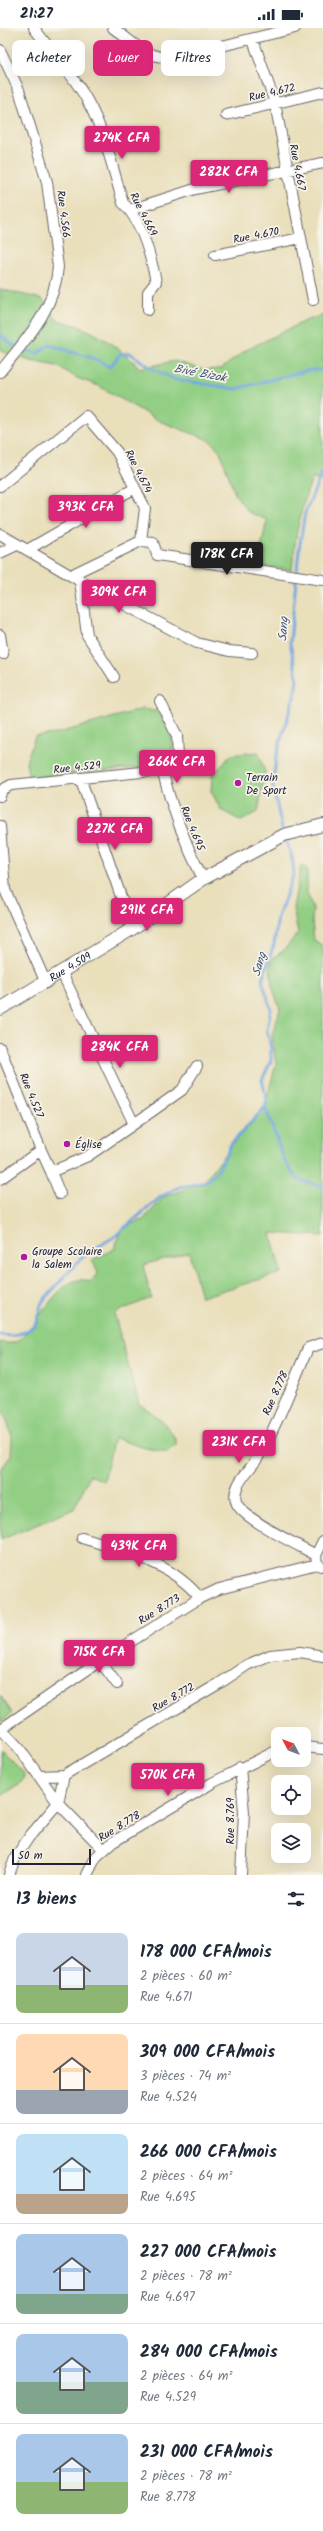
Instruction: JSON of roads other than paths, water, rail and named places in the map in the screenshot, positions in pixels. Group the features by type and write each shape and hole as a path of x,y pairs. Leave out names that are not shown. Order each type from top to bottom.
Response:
{"street":[{"name":"Rue 4.669","path":"34,28 59,58 88,100 104,138 123,203 130,210 147,244 156,282 148,292 148,310"},
{"path":"113,28 150,55 160,59 177,57 253,40 294,28"},
{"name":"Rue 4.667","path":"253,40 275,103 286,172 313,300"},
{"name":"Rue 4.566","path":"0,50 19,90 47,182 58,267 57,278 50,305 0,372"},
{"name":"Rue 4.672","path":"226,115 323,92"},
{"path":"130,210 196,189 286,172 323,163"},
{"name":"Rue 4.670","path":"215,255 301,238"},
{"name":"Rue 4.674","path":"0,486 86,416 117,452 144,508 141,541"},
{"path":"26,550 135,488"},
{"path":"0,534 80,581 197,643 229,651 252,653"},
{"path":"114,677 87,635 80,581 75,573 141,541 152,542 157,555 323,580"},
{"path":"0,553 17,545"},
{"path":"0,635 3,654"},
{"path":"160,701 177,736 178,758 171,766 162,770"},
{"name":"Rue 4.529","path":"0,796 2,790 11,785 81,780 162,770"},
{"name":"Rue 4.695","path":"162,770 170,804 188,850 203,879"},
{"path":"81,780 132,929"},
{"name":"Rue 4.509","path":"0,1010 132,929 203,879 284,835 323,825"},
{"path":"0,826 3,891 46,983"},
{"path":"62,973 134,1124"},
{"name":"Rue 4.527","path":"0,1048 51,1172"},
{"path":"60,1194 51,1172 88,1156 182,1090 197,1066"},
{"path":"0,1178 42,1150"},
{"name":"Rue 8.778","path":"319,1562 248,1516 236,1503 235,1495 238,1485 257,1459 308,1348 323,1343"},
{"path":"82,1538 138,1556 162,1568 185,1582 200,1598"},
{"path":"319,1562 323,1541"},
{"name":"Rue 8.773","path":"103,1849 58,1803 19,1748 1,1730 100,1660 200,1598 219,1588 319,1562"},
{"name":"Rue 8.772","path":"39,1776 64,1775 220,1683 247,1665 270,1655 300,1652 323,1656"},
{"path":"100,1660 117,1684"},
{"path":"311,1748 323,1749"},
{"name":"Rue 8.778","path":"87,1875 103,1849 240,1767 271,1753"},
{"name":"Rue 8.769","path":"240,1767 244,1812 241,1875"},
{"path":"9,1875 15,1858 29,1837 58,1803 64,1775"}],"waterway":[{"name":"Bivé Bizok","path":"0,335 20,350 38,353 49,345 95,359 110,367 120,354 130,353 153,369 174,379 235,389 309,370 323,370"},
{"name":"Sang","path":"283,833 273,787 276,757 296,690 297,676 290,643 299,549 305,513 323,470"},
{"name":"Sang","path":"0,1335 12,1336 27,1331 36,1323 42,1302 72,1268 86,1254 114,1237 162,1196 179,1187 207,1182 218,1170 231,1144 265,1107 267,1100 262,1080 271,1061 271,1048 267,1030 271,1009 262,980 274,944 278,917 294,873 292,857 285,838"},
{"path":"265,1107 285,1162 297,1179 323,1187"}],"place":[{"name":"Terrain De Sport","path":"238,783"},
{"name":"Église","path":"67,1144"},
{"name":"Groupe Scolaire la Salem","path":"24,1257"}]}
